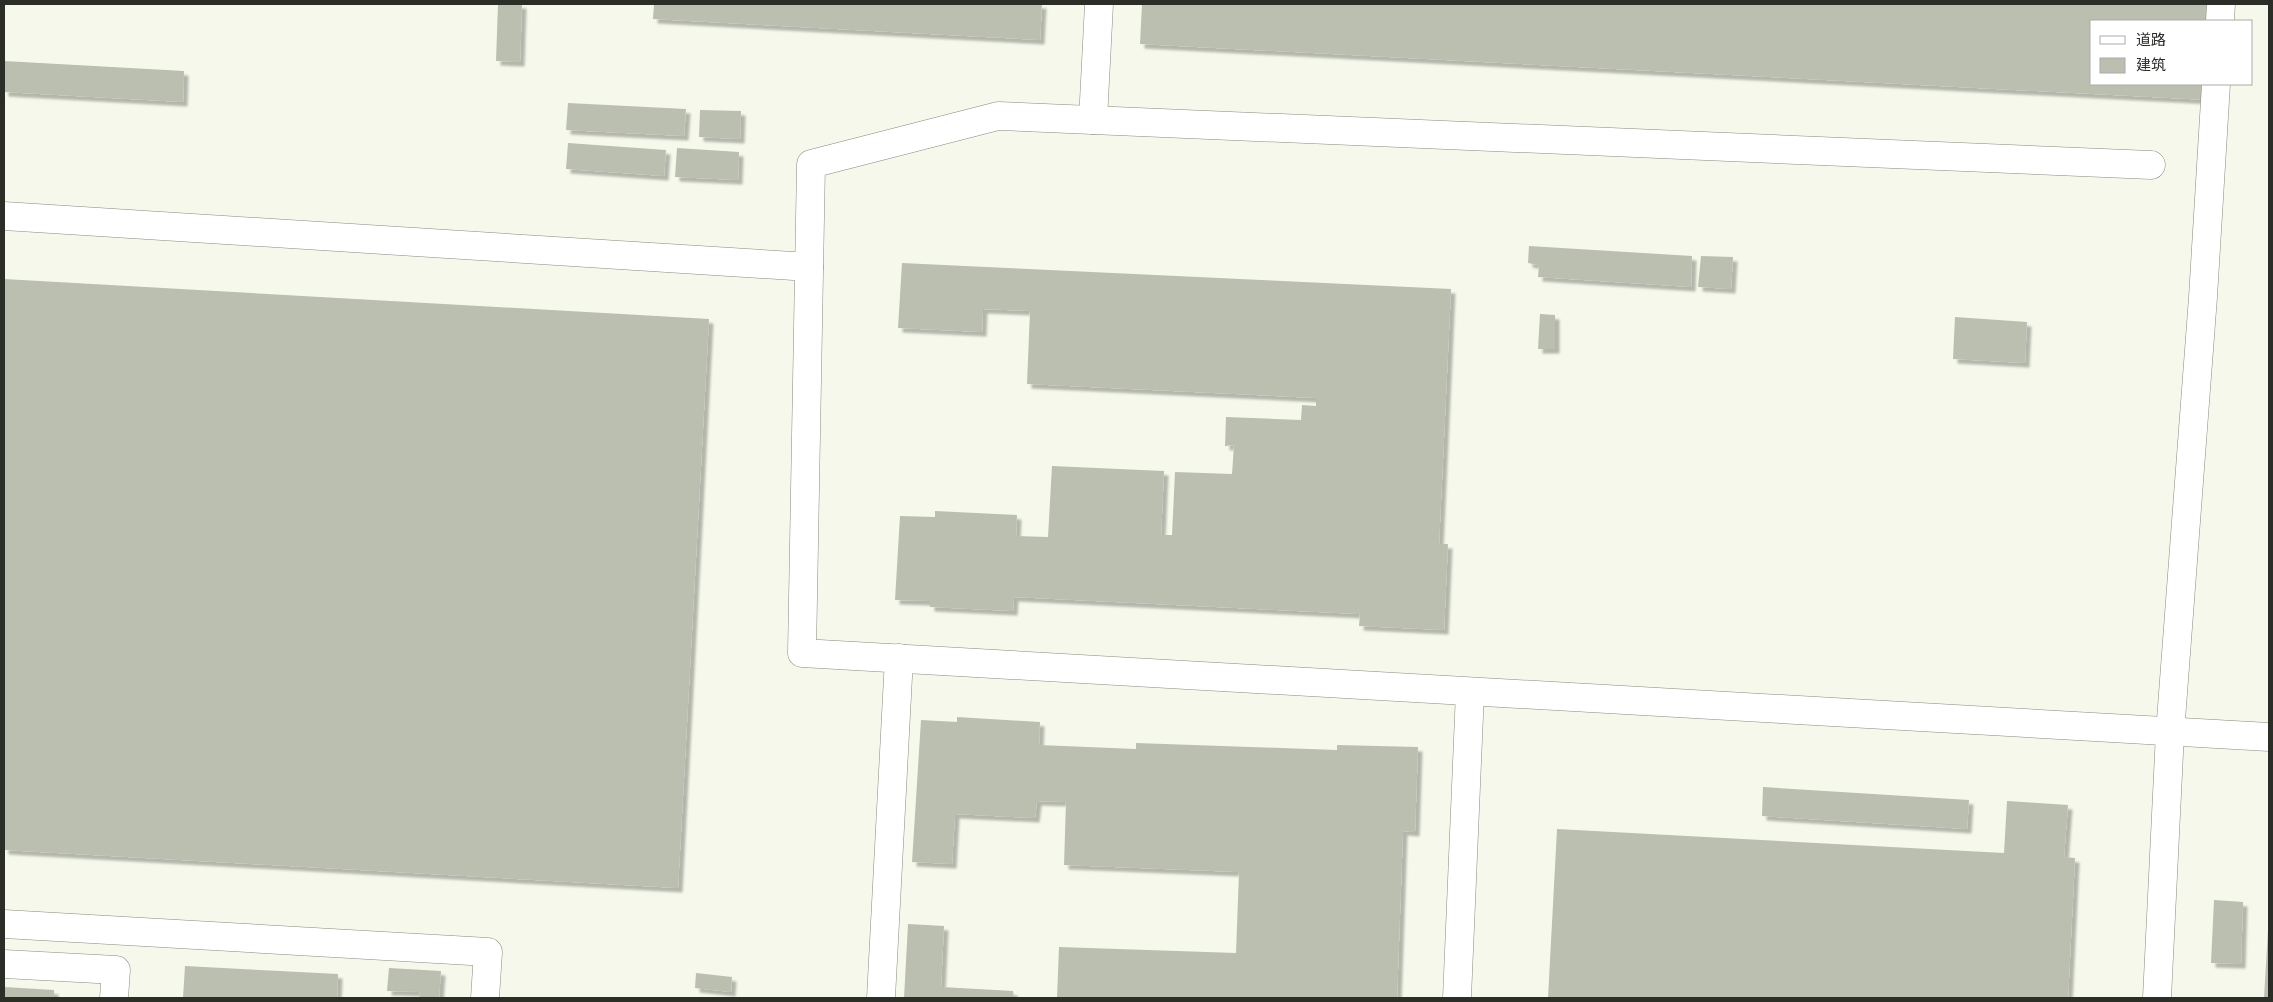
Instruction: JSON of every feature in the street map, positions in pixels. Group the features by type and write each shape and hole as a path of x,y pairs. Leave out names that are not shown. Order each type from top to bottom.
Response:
{"street":[{"path":"1092,120 1099,4"},
{"path":"2220,20 2221,4"},
{"path":"2157,998 2170,733 2203,297 2216,85"},
{"path":"2151,165 998,116 811,164 802,653 2170,733 2269,737"},
{"path":"4,216 809,267"},
{"path":"881,998 898,658"},
{"path":"1457,998 1470,692"},
{"path":"4,924 488,952 485,998"},
{"path":"4,964 116,970 114,998"}],"building":[{"path":"498,4 522,4 520,62 496,61"},
{"path":"654,4 1042,4 1040,40 653,19"},
{"path":"1142,4 2213,4 2212,20 2090,20 2090,85 2208,85 2208,100 1140,44"},
{"path":"4,61 184,71 183,102 4,92"},
{"path":"568,103 686,109 684,136 566,130"},
{"path":"700,110 741,111 740,139 699,137"},
{"path":"568,143 666,150 664,176 566,169"},
{"path":"677,148 739,152 738,180 675,177"},
{"path":"1529,246 1692,256 1691,287 1538,277 1539,265 1528,263"},
{"path":"1701,256 1733,257 1731,289 1698,287"},
{"path":"902,263 1451,289 1439,544 1448,544 1444,630 1359,626 1360,614 1014,597 1013,611 930,607 930,601 895,600 900,516 935,517 935,511 1017,515 1016,536 1048,537 1052,466 1164,471 1161,535 1172,535 1175,472 1232,474 1234,445 1225,446 1226,417 1301,420 1302,405 1316,406 1316,398 1027,384 1030,311 983,309 982,332 898,328"},
{"path":"4,279 709,319 678,888 4,850"},
{"path":"1540,314 1555,315 1555,349 1538,349"},
{"path":"1955,317 2027,322 2025,363 1953,359"},
{"path":"957,717 1040,722 1039,745 1136,749 1136,743 1337,750 1337,745 1418,747 1415,832 1403,831 1397,998 1057,998 1059,947 1236,953 1239,872 1064,865 1066,802 1037,801 1035,818 955,814 952,864 912,862 921,720 957,722"},
{"path":"1763,787 1969,800 1967,829 1762,816"},
{"path":"2007,801 2068,805 2064,857 2075,858 2068,998 1548,998 1557,829 2004,853"},
{"path":"2214,900 2243,902 2241,964 2211,963"},
{"path":"908,924 944,926 941,987 1013,991 1014,998 904,998"},
{"path":"2268,930 2269,998 2264,998"},
{"path":"185,966 338,974 337,998 183,998"},
{"path":"389,968 441,971 439,998 419,998 420,992 387,991"},
{"path":"696,973 732,977 731,992 695,988"},
{"path":"4,987 54,990 54,998 4,998"}]}
